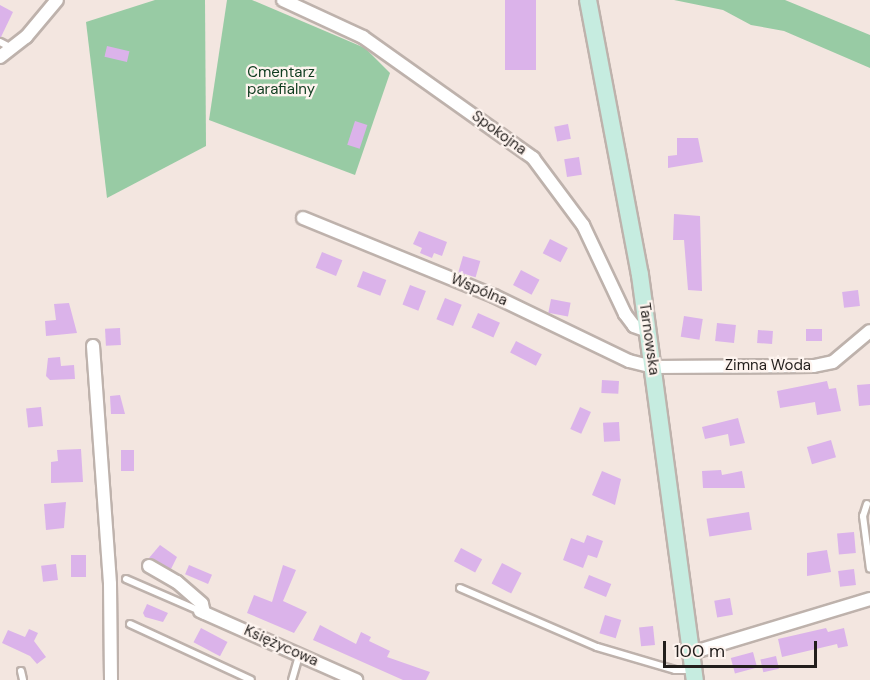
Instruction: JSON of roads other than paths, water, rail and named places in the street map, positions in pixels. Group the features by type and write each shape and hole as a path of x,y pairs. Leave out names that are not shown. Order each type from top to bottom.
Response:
{"main road":[{"name":"Tarnowska","path":"588,0 648,331 694,675"}],"street":[{"path":"0,57 12,49 57,0"},
{"name":"Spokojna","path":"282,0 363,37 533,158 583,225 625,314 634,326 648,331"},
{"name":"Wspólna","path":"303,219 494,296 629,361 653,367"},
{"name":"Zimna Woda","path":"653,367 814,366 833,363 870,332"},
{"path":"93,346 110,594 111,680"},
{"name":"Księżycowa","path":"149,566 177,582 202,604 202,612 356,680"},
{"path":"691,653 870,599"}],"lane":[{"path":"0,42 12,49"},
{"path":"867,504 863,516 870,569"},
{"path":"126,579 202,612"},
{"path":"460,588 597,647 694,675"},
{"path":"130,624 251,680"},
{"path":"292,680 299,653"},
{"path":"21,671 23,680"}],"park label":[{"name":"Cmentarz parafialny","path":"281,80"}]}
